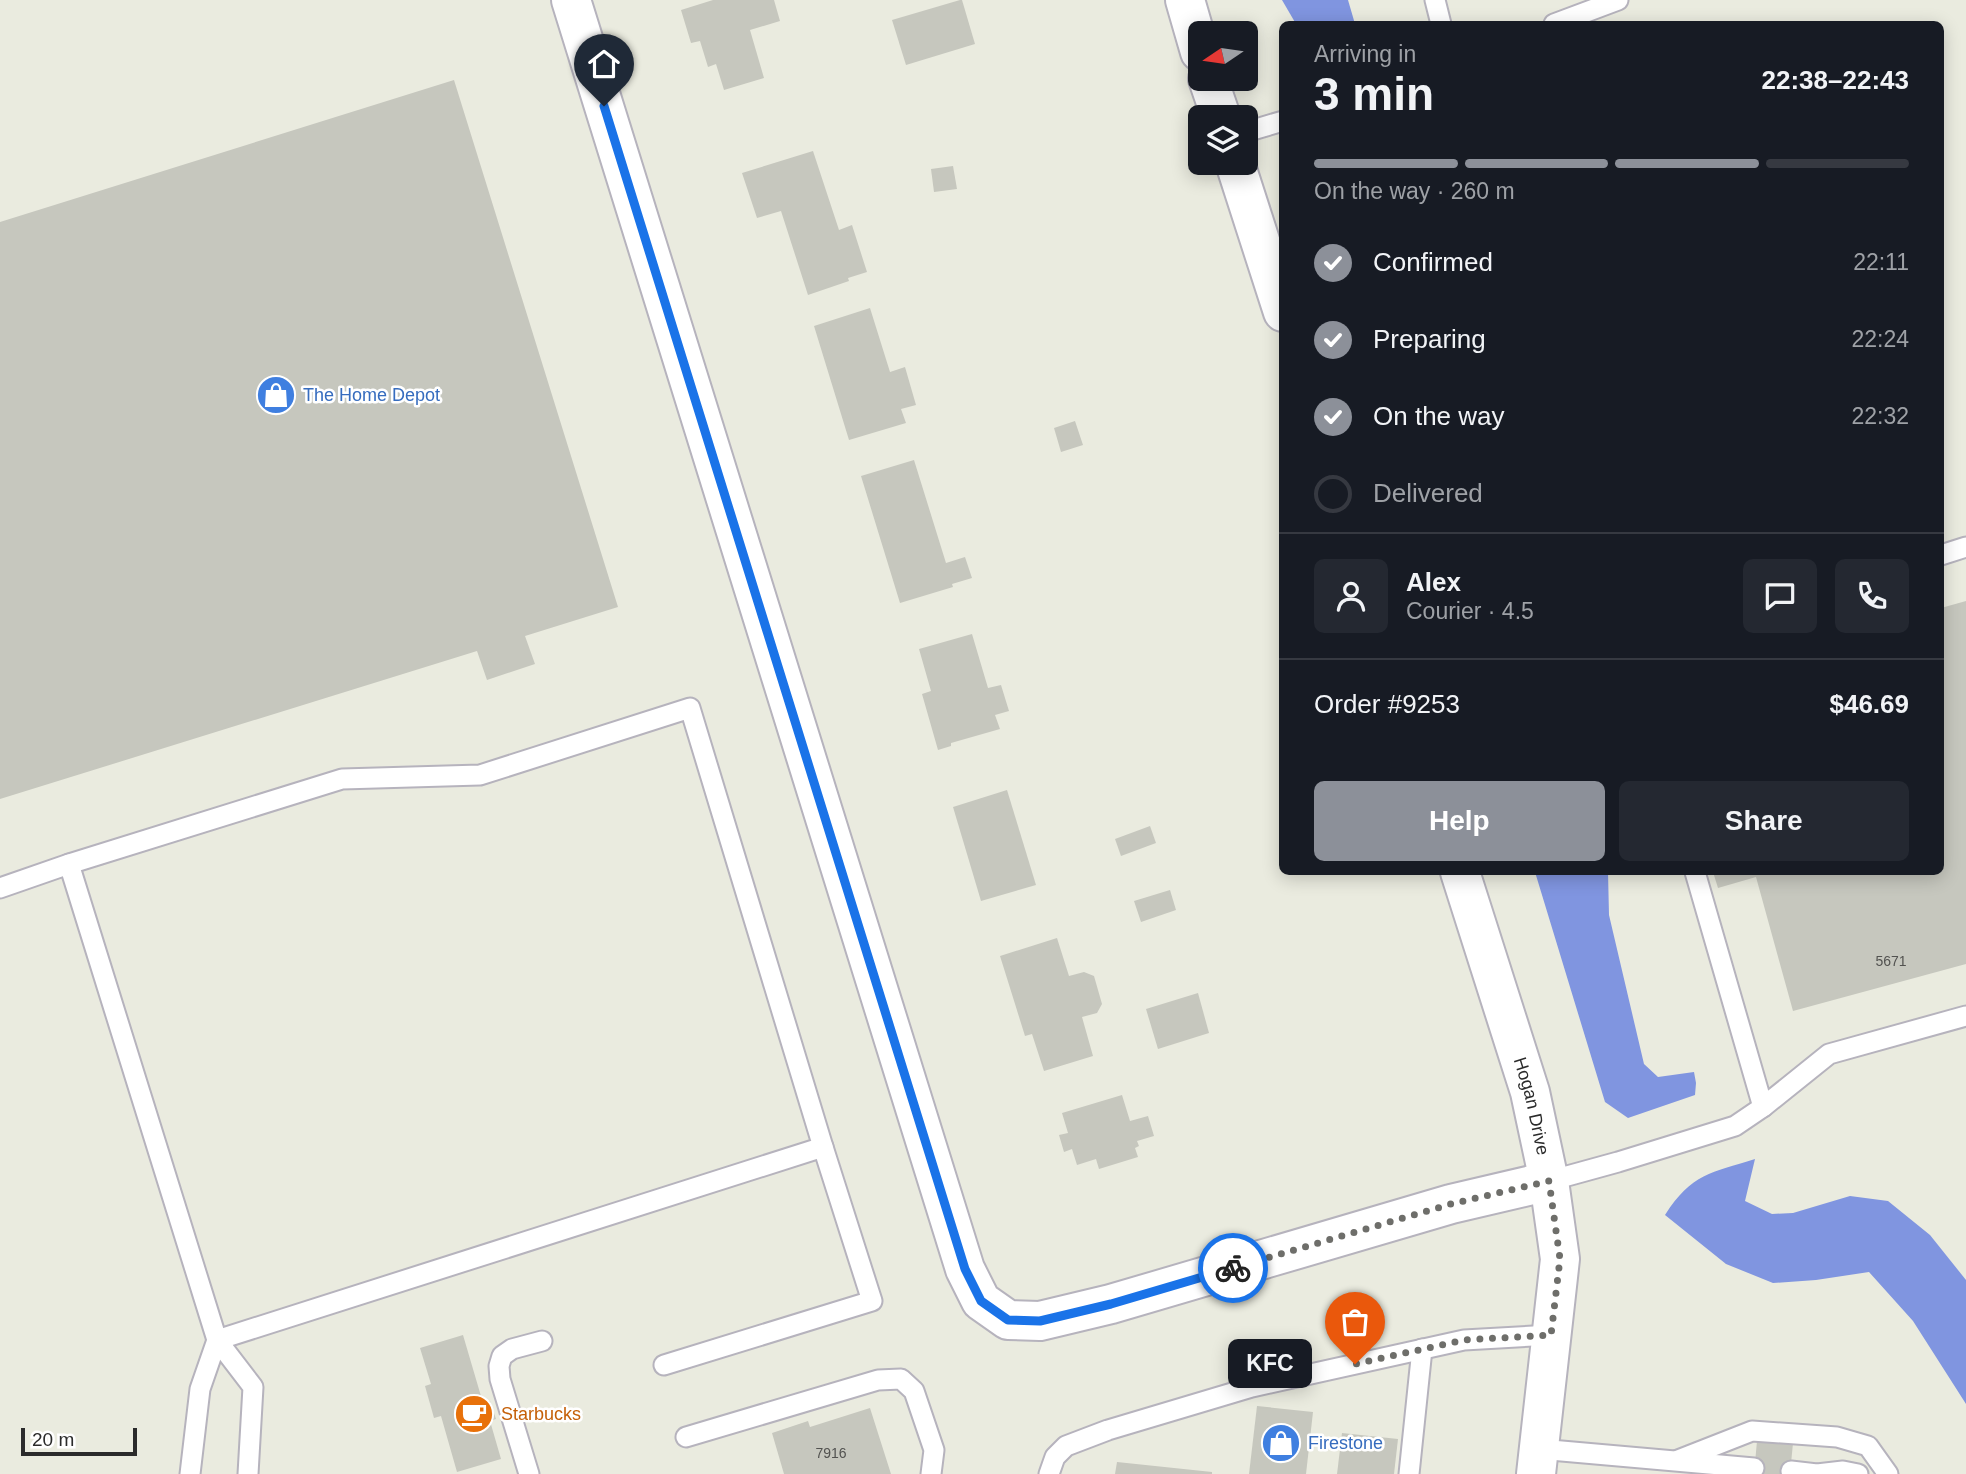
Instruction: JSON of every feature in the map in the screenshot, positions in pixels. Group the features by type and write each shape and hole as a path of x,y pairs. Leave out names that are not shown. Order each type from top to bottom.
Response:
{"street":[{"path":"571,0 961,1256 981,1301 1008,1320 1040,1321 1111,1304 1451,1204 1549,1181"},
{"path":"1185,0 1191,21"},
{"path":"1239,175 1279,300"},
{"name":"Hogan Drive","path":"1462,875 1531,1092 1549,1181 1560,1259 1537,1462"}],"lane":[{"path":"1434,0 1440,21"},
{"path":"1562,21 1618,0"},
{"path":"1258,128 1279,122"},
{"path":"1944,554 1966,547"},
{"path":"0,888 342,779 480,775 690,708 872,1301 664,1364"},
{"path":"69,864 217,1340 253,1387 248,1474"},
{"path":"1696,875 1763,1107"},
{"path":"1549,1181 1735,1126 1829,1054 1966,1016"},
{"path":"217,1340 823,1146"},
{"path":"1049,1474 1055,1457 1066,1446 1108,1430 1252,1387 1464,1340 1551,1335"},
{"path":"190,1474 200,1389 217,1340"},
{"path":"529,1474 500,1379 499,1366 502,1356 512,1349 542,1341"},
{"path":"1409,1474 1422,1349"},
{"path":"686,1437 878,1380 901,1379 914,1391 945,1474"},
{"path":"1677,1467 1752,1431 1837,1437 1868,1446 1888,1474"},
{"path":"931,1474 934,1450"},
{"path":"1537,1462 1754,1468"},
{"path":"1791,1471 1817,1474 1843,1471 1858,1474"}],"water":[{"path":"1282,0 1348,0 1354,21 1294,21"},
{"path":"1536,875 1608,875 1609,915 1644,1064 1658,1077 1694,1072 1695,1095 1628,1118 1605,1102"},
{"path":"1755,1159 1745,1201 1772,1214 1793,1213 1850,1196 1888,1201 1930,1235 1966,1280 1966,1404 1913,1321 1869,1272 1773,1283 1726,1264 1665,1215 1684,1190 1704,1176"}],"building":[{"path":"713,0 774,0 780,21 750,30 764,78 724,90 716,64 708,67 700,41 691,43 681,10"},
{"path":"960,0 975,44 906,65 892,20"},
{"name":"The Home Depot","path":"454,80 618,607 525,636 535,664 487,680 477,651 0,799 0,222"},
{"path":"813,151 839,230 852,225 867,272 808,295 781,211 757,218 742,173"},
{"path":"953,166 957,189 934,192 931,169"},
{"path":"870,308 890,372 905,367 916,405 901,409 906,423 849,440 814,326"},
{"path":"1075,421 1083,445 1061,452 1054,428"},
{"path":"914,460 946,563 965,557 972,578 952,584 953,587 900,603 861,476"},
{"path":"1966,601 1966,964 1793,1011 1756,877 1718,888 1714,875 1944,875 1944,607"},
{"path":"972,634 988,688 1001,685 1009,711 995,715 1000,729 951,743 951,746 938,750 922,694 931,691 919,649"},
{"path":"1007,790 1036,885 981,901 953,807"},
{"path":"1150,826 1156,843 1121,856 1115,839"},
{"path":"1170,890 1176,910 1141,922 1134,901"},
{"path":"1057,938 1069,976 1084,972 1094,976 1102,1004 1097,1013 1082,1017 1093,1056 1044,1071 1032,1034 1025,1036 1000,956"},
{"path":"1198,993 1209,1033 1158,1049 1146,1009"},
{"path":"1122,1095 1130,1121 1148,1116 1154,1136 1137,1141 1139,1146 1135,1148 1138,1157 1099,1169 1096,1159 1077,1165 1072,1149 1064,1152 1059,1135 1068,1133 1062,1113"},
{"path":"463,1335 483,1403 490,1401 496,1419 490,1421 501,1459 457,1472 441,1416 434,1418 425,1386 431,1384 420,1348"},
{"name":"Firestone","path":"1257,1406 1313,1412 1306,1474 1249,1474"},
{"path":"870,1408 891,1474 784,1474 772,1433 808,1421 810,1427"},
{"path":"1342,1433 1398,1439 1394,1474 1337,1474"},
{"path":"1757,1441 1793,1443 1790,1474 1754,1474"},
{"path":"1117,1462 1212,1472 1212,1474 1115,1474"}],"way so far":[{"path":"1233,1268 1451,1204 1549,1181 1560,1259 1551,1335 1464,1340 1355,1364"}],"place":[{"name":"The Home Depot","path":"276,395"},
{"name":"KFC","path":"1355,1364"},
{"name":"Starbucks","path":"474,1414"},
{"name":"Firestone","path":"1281,1443"}],"route":[{"path":"604,106 965,1269 981,1301 1008,1320 1040,1321 1111,1304 1233,1268"}]}
